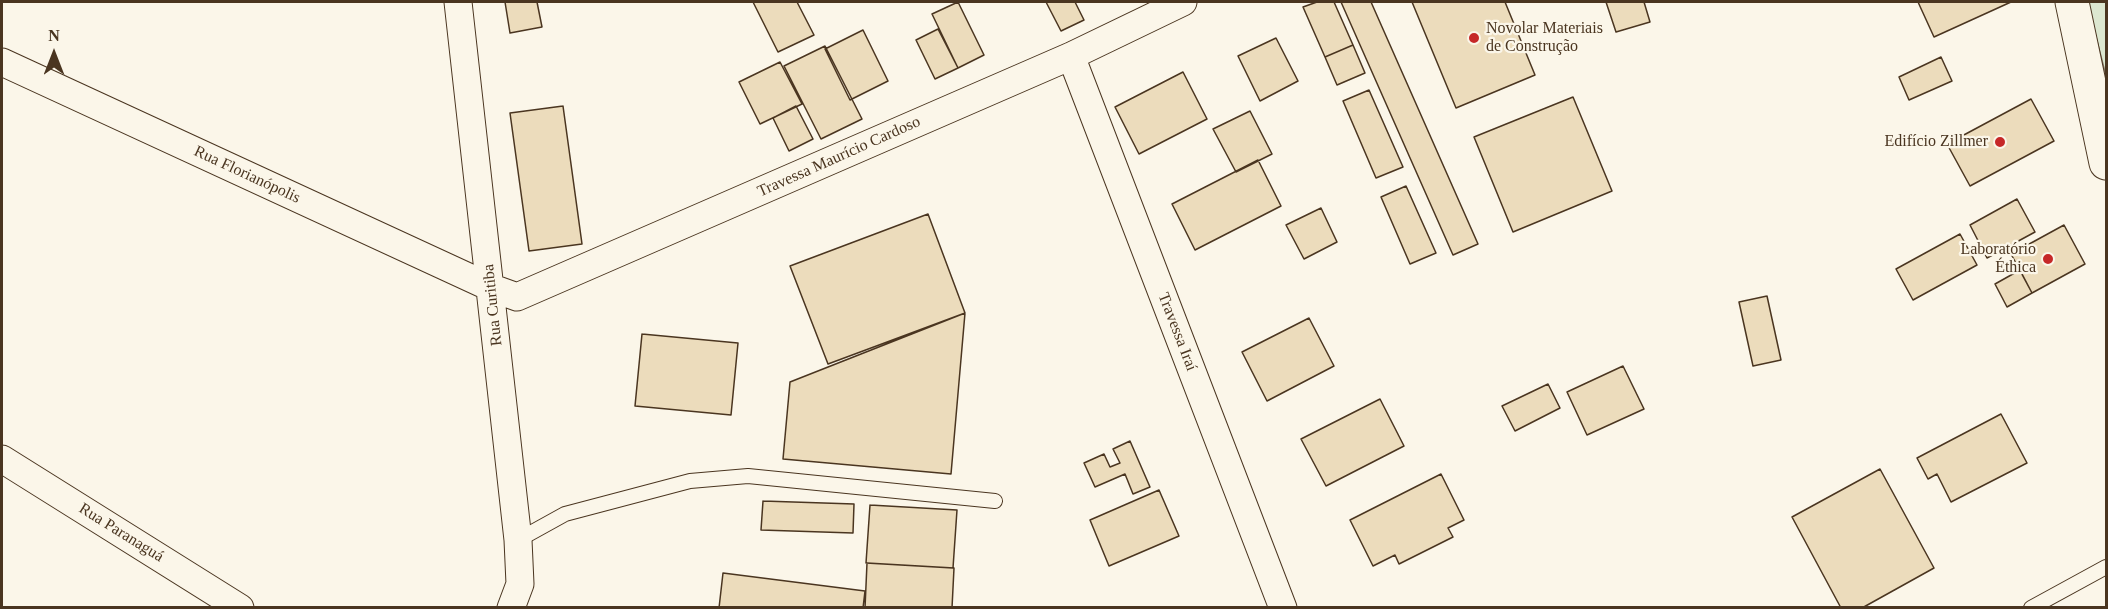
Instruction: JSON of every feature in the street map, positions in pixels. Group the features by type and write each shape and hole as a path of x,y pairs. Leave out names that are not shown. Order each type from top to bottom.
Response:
{"street":[{"name":"Rua Curitiba","path":"458,2 492,288 518,540 520,584 511,608"},
{"name":"Travessa Maurício Cardoso","path":"492,288 517,297 534,290 1071,57 1183,2"},
{"path":"2072,2 2106,163"},
{"name":"Travessa Iraí","path":"1071,57 1283,608"},
{"name":"Rua Florianópolis","path":"2,62 492,288"},
{"name":"Rua Paranaguá","path":"2,459 240,608"}],"lane":[{"path":"518,540 565,514 690,481 748,476 995,501"},
{"path":"2031,608 2106,567"}],"green space":[{"path":"2087,2 2106,2 2106,76"}],"building":[{"path":"505,2 537,2 542,27 510,33"},
{"path":"753,2 797,2 814,35 778,52"},
{"path":"958,2 984,55 958,68 932,14"},
{"path":"1046,2 1075,2 1084,20 1061,31"},
{"path":"1317,2 1334,2 1353,45 1325,57 1303,7"},
{"path":"1341,2 1371,2 1478,244 1453,255"},
{"name":"Novolar Materiais de Construção","path":"1412,2 1505,2 1535,75 1456,108"},
{"path":"1606,2 1644,2 1650,22 1616,32"},
{"path":"1918,2 2011,2 1934,37"},
{"path":"938,29 958,68 935,79 916,40"},
{"path":"863,30 888,81 850,100 825,49"},
{"path":"1276,38 1298,81 1260,101 1238,56"},
{"path":"1353,45 1365,73 1337,85 1325,57"},
{"path":"825,46 862,119 821,139 784,66"},
{"path":"1941,57 1952,81 1909,100 1899,77"},
{"path":"780,62 802,104 760,124 739,82"},
{"path":"1183,72 1207,119 1139,154 1115,107"},
{"path":"1369,90 1403,167 1376,178 1343,101"},
{"path":"1573,97 1612,191 1513,232 1474,137"},
{"name":"Edifício Zillmer","path":"2031,99 2054,141 1970,186 1947,144"},
{"path":"563,106 582,244 529,251 510,113"},
{"path":"796,106 813,139 789,151 773,118"},
{"path":"1250,111 1272,154 1236,172 1213,129"},
{"path":"1258,160 1281,206 1195,250 1172,204"},
{"path":"1406,186 1436,253 1410,264 1381,197"},
{"path":"2017,199 2035,232 1987,258 1970,225"},
{"path":"1321,208 1337,242 1304,259 1286,225"},
{"path":"928,214 965,313 828,364 790,266"},
{"name":"Laboratório Éthica","path":"2064,225 2085,264 2032,293 2011,254"},
{"path":"1960,234 1977,265 1913,300 1896,269"},
{"path":"2020,270 2032,293 2007,307 1995,284"},
{"path":"1767,296 1781,360 1753,366 1739,302"},
{"path":"965,313 951,474 783,459 790,382"},
{"path":"1309,318 1334,366 1267,401 1242,352"},
{"path":"642,334 738,343 731,415 635,406"},
{"path":"1623,366 1644,409 1587,435 1567,392"},
{"path":"1548,384 1560,408 1515,431 1502,406"},
{"path":"1380,399 1404,446 1326,486 1301,439"},
{"path":"2001,414 2027,463 1951,502 1937,474 1928,479 1917,458"},
{"path":"1130,441 1150,487 1133,494 1125,474 1095,487 1084,463 1104,454 1110,467 1120,463 1113,449"},
{"path":"1880,469 1934,568 1862,608 1841,608 1792,517"},
{"path":"1441,474 1464,520 1448,528 1453,537 1399,564 1395,555 1373,566 1350,520"},
{"path":"1159,490 1179,536 1109,566 1090,520"},
{"path":"763,501 854,504 853,533 761,530"},
{"path":"870,505 957,510 953,568 866,563"},
{"path":"867,563 954,568 952,608 865,608"},
{"path":"723,573 865,591 863,608 719,608"}],"place":[{"name":"Novolar Materiais de Construção","path":"1474,38"},
{"name":"Edifício Zillmer","path":"2000,142"},
{"name":"Laboratório Éthica","path":"2048,259"}]}
